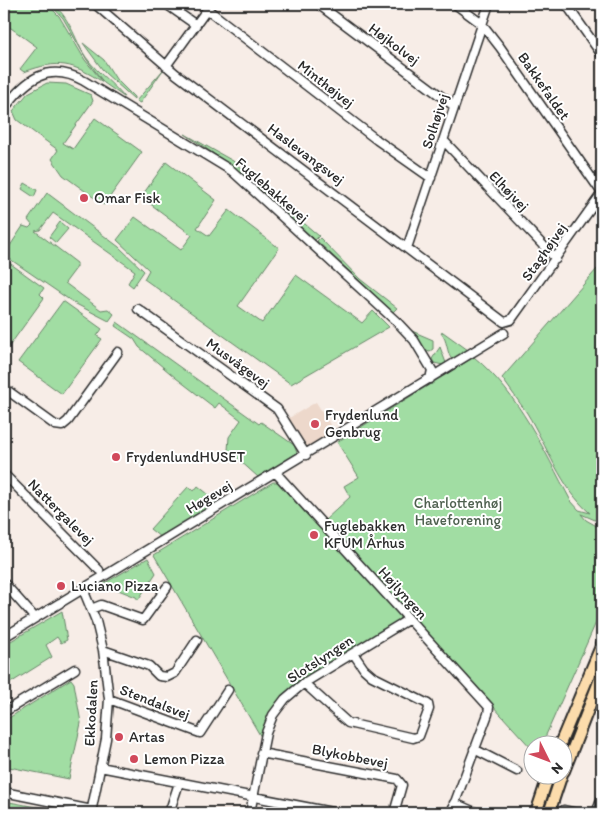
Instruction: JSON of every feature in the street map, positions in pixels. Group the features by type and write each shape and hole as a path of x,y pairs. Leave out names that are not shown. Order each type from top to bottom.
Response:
{"main road":[{"path":"564,734 602,644"},
{"path":"574,745 602,674"},
{"path":"536,813 546,784"},
{"path":"549,813 559,784"}],"street":[{"name":"Haslevangsvej","path":"95,4 166,66 504,322"},
{"path":"166,4 196,25"},
{"name":"Højkolvej","path":"318,4 454,106"},
{"name":"Bakkefaldet","path":"455,4 482,24 602,193"},
{"name":"Solhøjvej","path":"407,248 489,4"},
{"path":"566,4 602,55"},
{"path":"166,66 209,6"},
{"name":"Minthøjvej","path":"209,6 377,140 430,178"},
{"name":"Fuglebakkevej","path":"4,108 28,81 46,74 68,74 84,81 232,172 398,322 414,340 432,370 430,379"},
{"name":"Elhøjvej","path":"444,141 556,259"},
{"name":"Staghøjvej","path":"504,322 511,320 602,193"},
{"name":"Musvågevej","path":"138,309 277,409 306,455"},
{"name":"Høgevej","path":"4,637 504,333"},
{"path":"4,388 55,425 62,426 68,421 118,352"},
{"name":"Højlyngen","path":"276,473 489,709 474,749"},
{"name":"Nattergalevej","path":"4,474 100,570"},
{"path":"4,583 35,618"},
{"path":"91,609 101,605 143,620 167,587"},
{"name":"Ekkodalen","path":"87,588 85,594 103,650 109,699 106,739 92,811"},
{"name":"Slotslyngen","path":"250,813 266,733 274,715 285,699 304,683 409,619"},
{"path":"103,650 149,666 159,676 167,678 175,673 197,640"},
{"path":"304,683 348,723 403,736 419,736 429,709 428,704 372,676 364,669 353,653"},
{"path":"4,712 75,669"},
{"name":"Stendalsvej","path":"109,699 200,733 228,690"},
{"path":"451,813 474,749 517,771"},
{"name":"Blykobbevej","path":"261,753 397,779 402,785 394,813"},
{"path":"100,767 337,813"},
{"path":"169,813 179,782"},
{"path":"4,792 92,811"},
{"path":"596,813 602,798"},
{"path":"454,803 478,813"},
{"path":"564,810 577,813"}],"shaded area":[{"path":"316,402 334,431 307,447 289,418"}],"green space":[{"path":"4,4 47,4 59,16 85,60 103,82 74,67 65,65 47,65 24,72 20,69 37,47 4,23"},
{"path":"50,4 65,17 86,58 124,97 104,83 87,60 63,18"},
{"path":"83,43 104,60 116,79 134,99 105,73"},
{"path":"163,70 140,103 136,101"},
{"path":"47,83 66,84 91,95 93,101 63,143 73,149 95,118 142,152 104,205 63,175 52,159 58,150 17,120 13,111 28,93"},
{"path":"185,134 233,161 257,182 255,184"},
{"path":"166,162 216,200 197,228 209,236 229,210 279,248 238,306 262,323 296,275 362,323 373,311 389,327 291,384 144,279 149,270 117,240 135,217 181,250 192,235 141,197"},
{"path":"25,183 37,190 34,197 22,189"},
{"path":"258,184 319,236 315,240 256,186"},
{"path":"47,193 119,247 144,271 133,287 128,283 135,271 53,213 40,230 35,231 77,263 77,267 65,283 101,310 108,309 114,314 109,321 74,303 4,255 23,226 29,228 32,225 28,220"},
{"path":"60,222 68,229 56,243 49,237"},
{"path":"320,238 360,279 397,308 393,312 317,241"},
{"path":"4,259 44,288 40,294 44,298 5,352"},
{"name":"Charlottenhøj Haveforening","path":"597,269 602,274 602,523 581,514 586,520 602,529 602,609 546,734 524,734 524,740 324,521 350,497 344,486 359,477 337,442 474,357 505,388 518,406 571,501 579,510 590,513 580,503 563,479 527,413 502,378"},
{"path":"63,301 102,329 97,336 102,339 62,394 18,362"},
{"path":"117,322 259,424 261,422 294,445 297,453 258,477 228,450 229,437 241,420 219,403 215,408 176,378 139,347 134,339 115,326"},
{"path":"412,331 433,340 433,349 430,351 426,350"},
{"path":"443,332 468,350 452,360 441,333"},
{"path":"440,347 446,363 443,365 434,363 432,359"},
{"path":"273,482 277,482 400,616 399,621 291,688 270,713 261,737 154,555"},
{"path":"198,486 218,502 160,537 150,529 188,487 194,491"},
{"path":"148,558 156,573 138,600 136,597 103,584"},
{"path":"62,611 67,640 61,643 57,637 46,645 52,657 4,687 4,645"},
{"path":"602,652 602,665 574,736 574,734 569,734"},
{"path":"71,679 74,683 81,723 69,779 4,766 4,721"},
{"path":"550,784 556,784 545,813 539,813"},
{"path":"4,801 68,813 4,813"}],"place":[{"name":"Omar Fisk","path":"84,198"},
{"name":"Frydenlund Genbrug","path":"315,424"},
{"name":"FrydenlundHUSET","path":"116,457"},
{"name":"Fuglebakken KFUM Århus","path":"314,535"},
{"name":"Luciano Pizza","path":"61,586"},
{"name":"Artas","path":"119,737"},
{"name":"Lemon Pizza","path":"134,759"}]}
